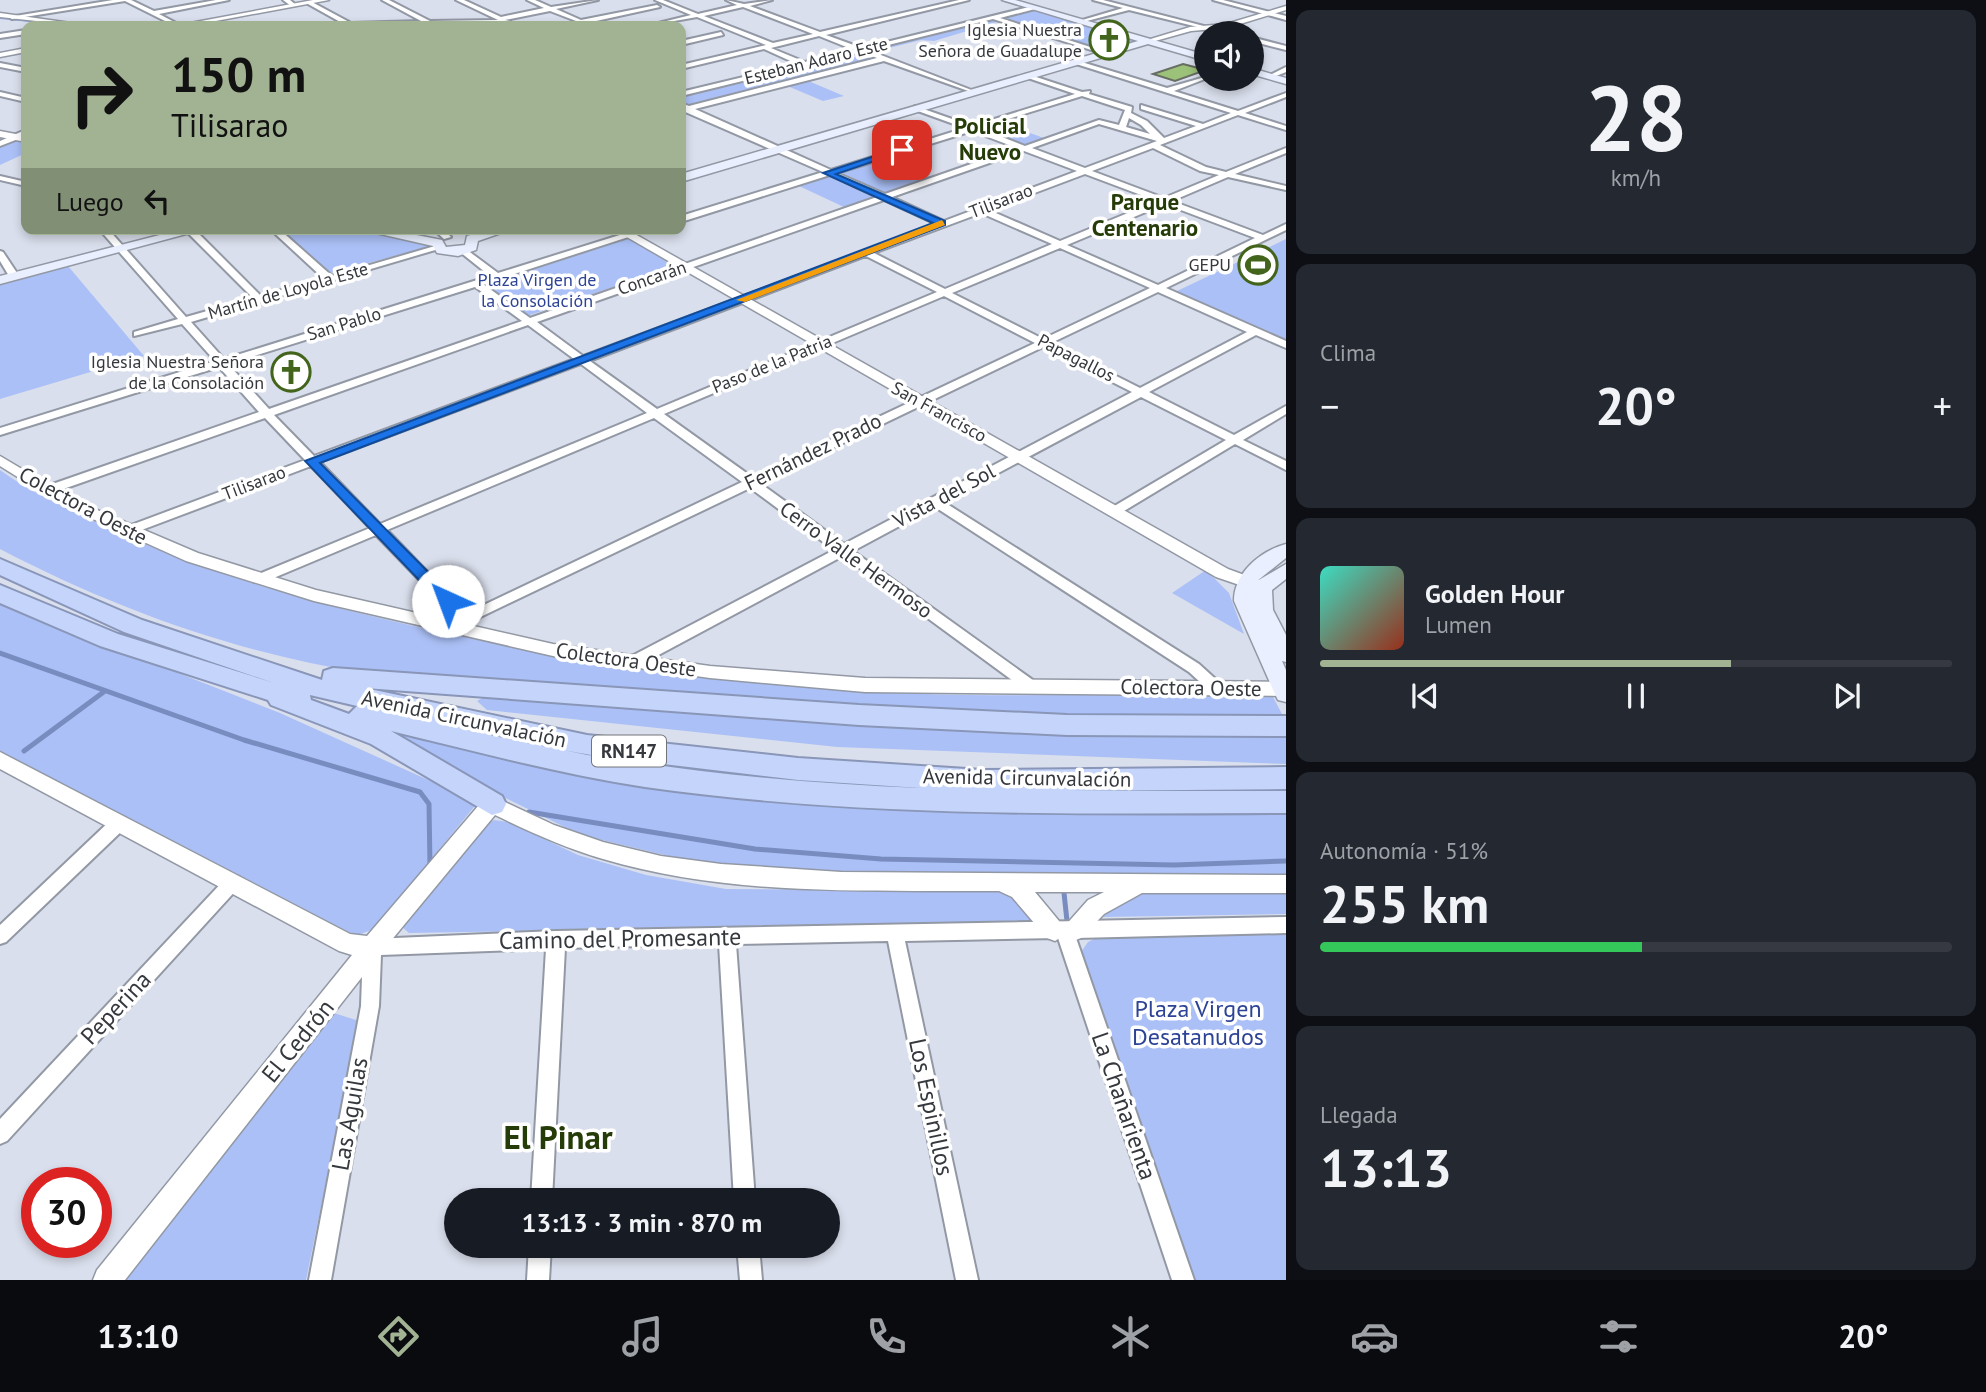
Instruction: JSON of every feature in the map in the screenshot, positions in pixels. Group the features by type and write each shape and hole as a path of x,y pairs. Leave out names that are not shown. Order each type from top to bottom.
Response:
{"highway":[{"name":"Avenida Circunvalación","path":"0,566 133,626 318,688 519,733 693,759 982,781 1286,778"},
{"name":"Avenida Circunvalación","path":"0,593 65,623 227,679 508,752 647,776 786,792 986,803 1286,802"},
{"path":"252,666 430,686 859,715 1068,724 1286,726"},
{"path":"227,679 368,731 417,757 492,804"}],"main road":[{"path":"1006,0 1194,54"},
{"path":"686,177 1148,41"},
{"path":"1264,74 1286,81"},
{"path":"7,278 175,235"},
{"path":"411,235 441,239"},
{"path":"419,235 441,239"},
{"path":"441,239 446,251 492,235"},
{"path":"1285,691 1244,601 1258,568 1286,550"},
{"path":"1253,585 1286,569"},
{"path":"1253,585 1286,655"}],"street":[{"path":"0,17 128,0 169,21"},
{"path":"152,13 226,0"},
{"path":"203,21 289,3 326,0"},
{"path":"385,0 425,21"},
{"path":"459,0 505,21"},
{"path":"530,0 579,21"},
{"path":"500,19 595,0"},
{"path":"729,0 972,92"},
{"path":"675,21 769,0"},
{"path":"686,66 966,0"},
{"path":"1096,0 1194,25"},
{"path":"1107,0 1194,25"},
{"path":"1116,2 1126,0"},
{"path":"1216,0 1286,18"},
{"path":"658,2 685,19"},
{"path":"585,21 658,2 698,16 804,64"},
{"path":"310,3 342,21"},
{"path":"99,4 144,9"},
{"name":"Esteban Adaro Este","path":"686,93 1033,8"},
{"path":"1243,21 1286,8"},
{"path":"1082,22 1128,9"},
{"path":"12,16 45,21"},
{"path":"0,17 22,21"},
{"path":"993,17 1106,53"},
{"path":"1148,41 1194,29"},
{"path":"686,41 724,30 765,47"},
{"path":"831,32 872,47"},
{"path":"0,36 21,33"},
{"path":"1264,42 1286,48"},
{"path":"0,55 21,51"},
{"name":"Esteban Adaro Este","path":"686,106 883,59"},
{"path":"1075,62 1286,128"},
{"path":"0,65 21,69"},
{"path":"0,71 11,67"},
{"path":"1271,76 1286,72"},
{"path":"1031,75 1129,109 1122,127 1157,140 1193,165 1286,188"},
{"path":"1166,91 1194,81"},
{"path":"686,217 1084,93"},
{"path":"0,94 21,99"},
{"name":"Tilisarao","path":"127,531 866,253 1157,140 1286,94"},
{"path":"1144,107 1200,125"},
{"path":"918,108 1263,238"},
{"path":"686,109 942,223"},
{"path":"1128,114 1143,123 1157,140"},
{"name":"Concarán","path":"48,490 1098,122 1122,127"},
{"path":"0,132 21,136"},
{"path":"0,145 21,137"},
{"name":"Paso de la Patria","path":"259,579 1286,150"},
{"path":"0,178 21,182"},
{"path":"0,189 16,181"},
{"path":"980,209 1286,345"},
{"name":"Fernández Prado","path":"460,624 920,400 1286,227"},
{"path":"108,235 266,413 380,529 460,624"},
{"path":"200,235 259,299"},
{"path":"281,235 330,279"},
{"name":"San Pablo","path":"0,432 476,283 615,235"},
{"name":"San Francisco","path":"629,235 1115,512 1253,585"},
{"name":"Martín de Loyola Este","path":"138,334 330,279 441,239"},
{"path":"468,245 497,276"},
{"name":"Papagallos","path":"866,253 1286,466"},
{"path":"0,254 7,278"},
{"name":"Cerro Valle Hermoso","path":"476,283 1032,687"},
{"name":"Vista del Sol","path":"633,662 1256,331"},
{"path":"1115,512 1286,409"},
{"name":"Colectora Oeste","path":"0,460 48,490 159,546 259,579 460,624 553,650 633,662 865,685 1285,691"},
{"path":"935,501 1194,668 1216,688"},
{"name":"Camino del Promesante","path":"3,765 120,823 347,944 372,947 556,939 1286,925"},
{"path":"492,804 514,816 591,846 645,862 714,875 843,882 1286,884"},
{"name":"El Cedrón","path":"107,1280 372,947 492,804"},
{"path":"0,936 120,823"},
{"name":"Peperina","path":"0,1134 233,882"},
{"path":"994,882 1020,891 1064,931 1096,906 1140,884"},
{"name":"La Chañarienta","path":"1064,931 1183,1280"},
{"name":"Los Espinillos","path":"895,934 967,1280"},
{"path":"727,936 744,1188"},
{"path":"543,1188 556,939"},
{"name":"Las Aguilas","path":"320,1280 372,993 372,947"},
{"path":"538,1280 539,1258"},
{"path":"749,1258 751,1280"}],"green space":[{"path":"1033,8 1139,40 1104,50 997,17"},
{"path":"993,18 1000,21 934,41 921,40 873,52 867,50"},
{"path":"857,52 876,59 690,106 686,104 686,94"},
{"path":"806,80 844,96 823,101 785,85"},
{"path":"1005,124 1044,138 1023,146 984,131"},
{"path":"21,141 21,155 0,165 0,147"},
{"path":"909,152 933,162 913,169 931,177 885,193 842,173"},
{"path":"828,176 875,198 846,208 799,186"},
{"path":"287,235 390,235 427,241 432,246 331,273"},
{"name":"Plaza Virgen de la Consolación","path":"630,238 676,266 527,316 485,285"},
{"name":"GEPU","path":"1286,239 1286,339 1175,292"},
{"path":"68,266 144,356 0,399 0,283"},
{"path":"0,470 64,507 161,551 279,591 456,636 633,668 812,688 984,695 1272,695 1283,716 1274,721 1030,714 758,700 367,673 319,665 225,641 133,610 0,549"},
{"path":"1206,570 1229,593 1244,634 1172,593"},
{"path":"0,603 280,713 466,797 474,807 374,929 358,935 349,932 0,751"},
{"path":"486,696 1286,735 1286,764 837,747 487,710 477,701"},
{"path":"345,714 501,758 606,779 919,809 1049,814 1286,812 1286,875 838,874 719,868 581,835"},
{"path":"494,820 508,822 578,855 646,875 726,889 1008,891 1034,916 1032,922 409,933 401,926 482,827"},
{"path":"1132,892 1286,893 1286,914 1104,917 1099,911"},
{"name":"Plaza Virgen Desatanudos","path":"1286,932 1286,1280 1192,1280 1081,952 1088,942 1100,936"},
{"path":"334,1013 359,1021 306,1280 123,1280"}],"building":[{"path":"1183,64 1194,67 1194,74 1175,81 1153,74"}],"waterway":[{"path":"0,17 28,21"},
{"path":"0,653 244,740 420,792 429,804 430,867"},
{"path":"24,751 105,691"},
{"path":"529,812 755,849 881,859 1174,865 1286,861"},
{"path":"1064,893 1067,921"}],"slow traffic":[{"path":"741,300 942,223"}],"place":[{"name":"Iglesia Nuestra Señora de Guadalupe","path":"1109,40"},
{"name":"GEPU","path":"1258,265"},
{"name":"Iglesia Nuestra Señora de la Consolación","path":"291,372"}],"district":[{"name":"Policial Nuevo","path":"990,139"},
{"name":"Parque Centenario","path":"1145,215"},
{"name":"El Pinar","path":"558,1137"}],"route":[{"path":"448,601 312,461 942,223 828,173 902,150"}]}
